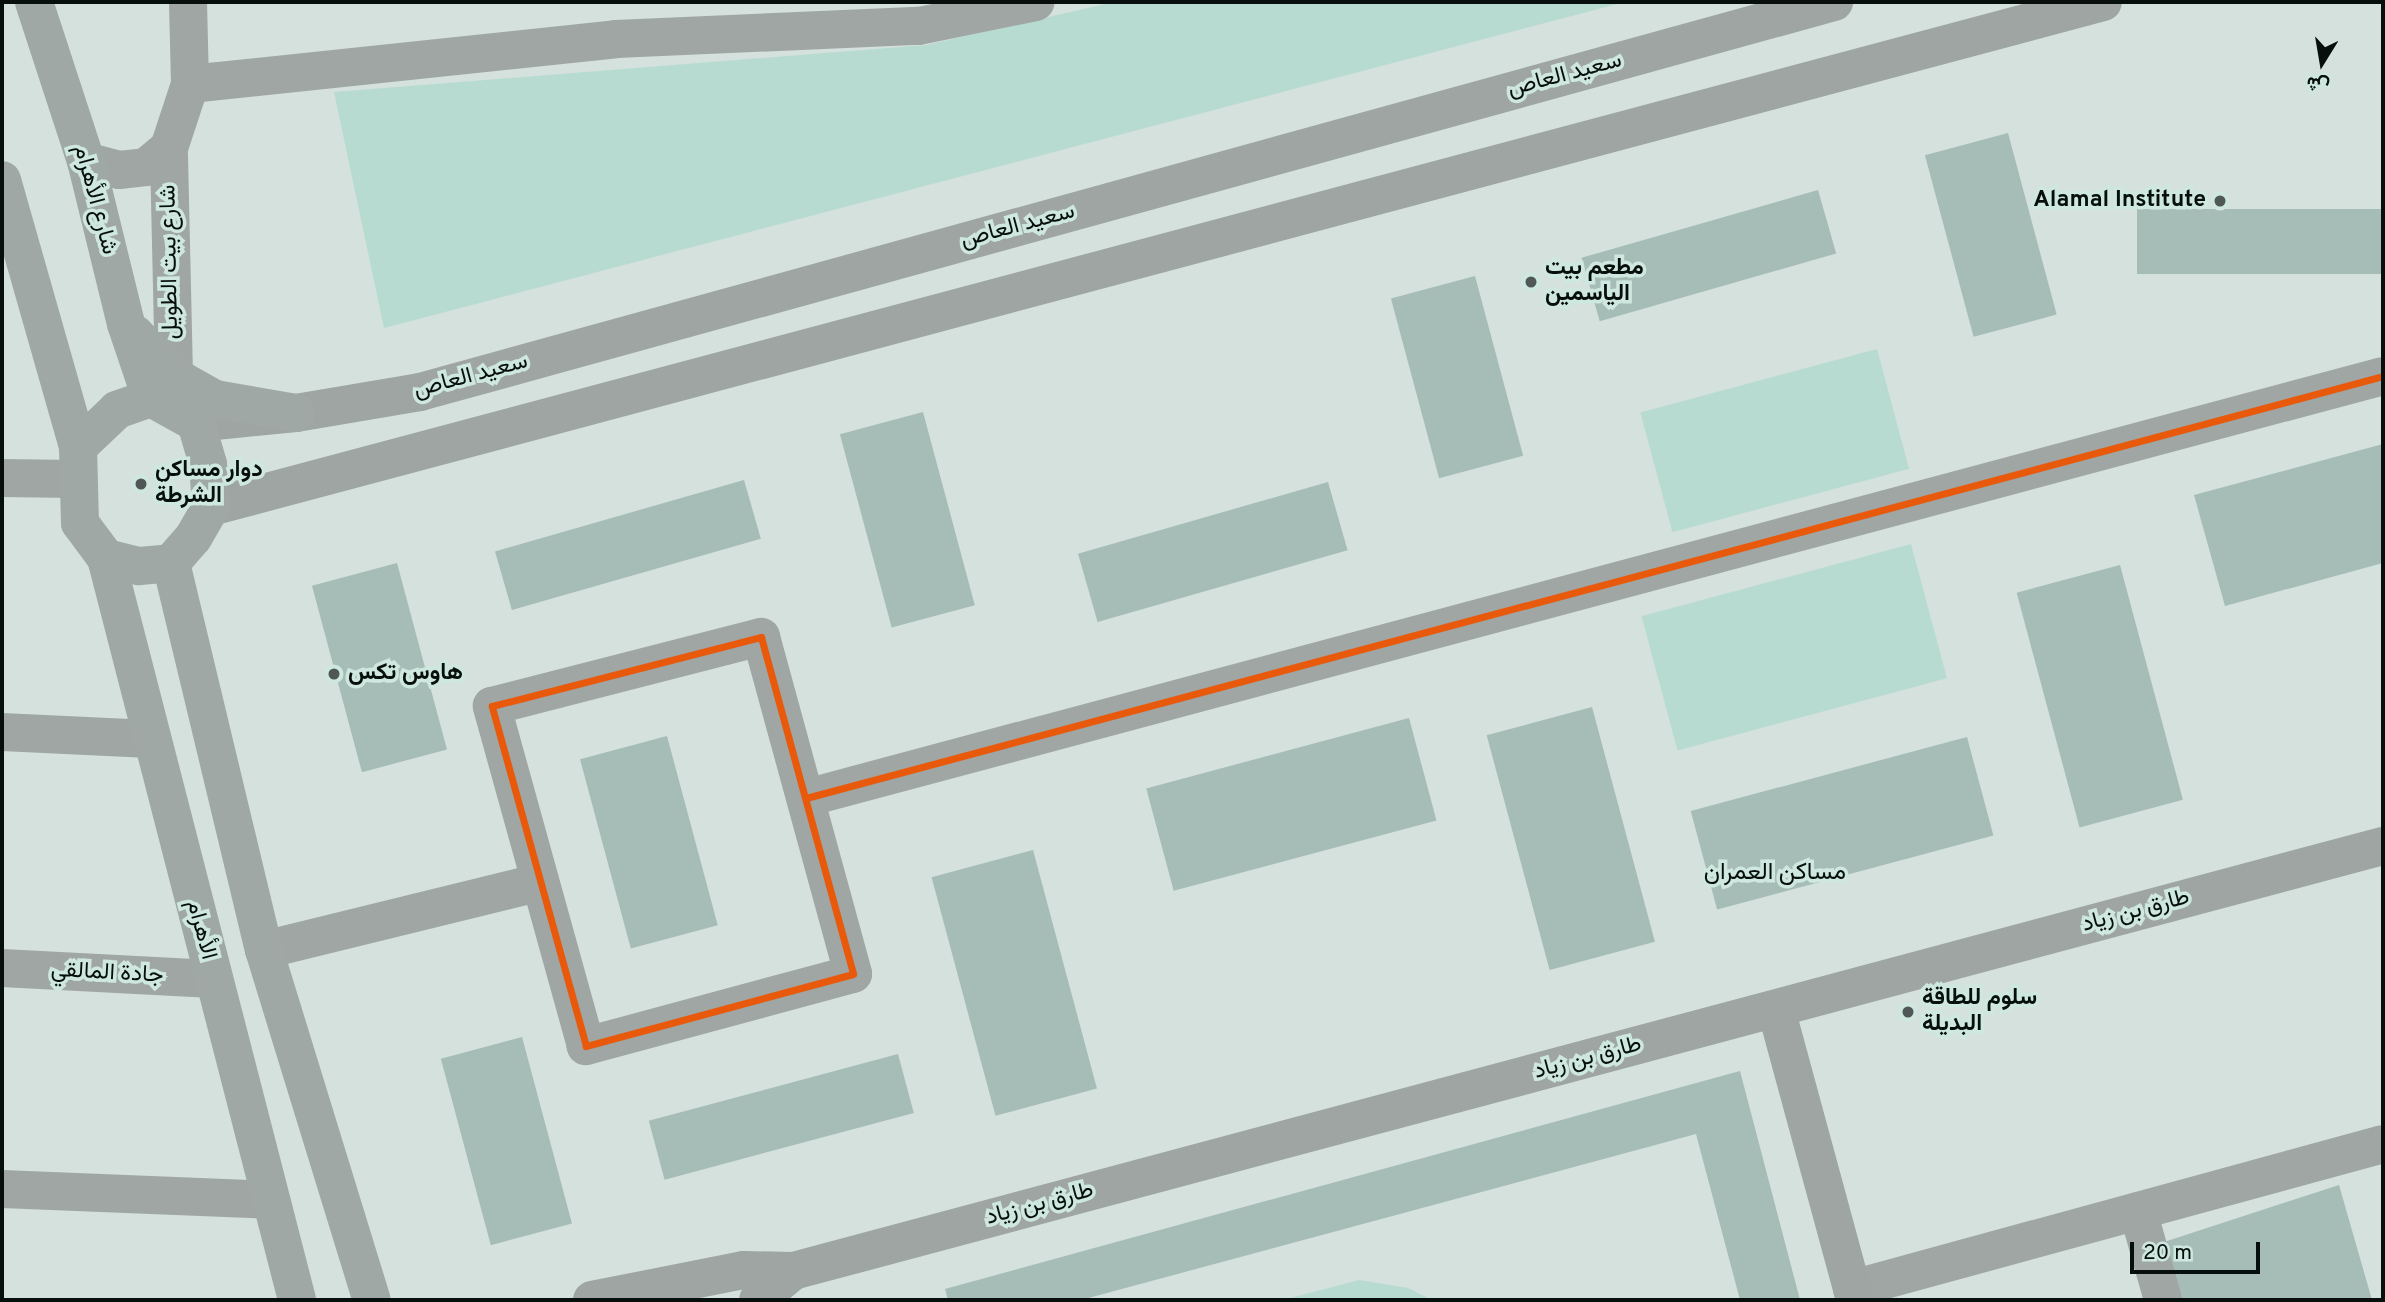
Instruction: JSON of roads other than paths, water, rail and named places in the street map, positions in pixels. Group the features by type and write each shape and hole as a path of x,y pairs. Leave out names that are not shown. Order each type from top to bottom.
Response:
{"main road":[{"name":"شارع الأهرام","path":"34,2 86,161 126,324 162,387"},
{"name":"سعيد العاص","path":"196,423 296,413 420,392 1834,2"},
{"path":"211,507 2103,2"},
{"path":"2,180 10,240 76,463 80,523 106,558 139,566 171,563 193,538 211,507 208,464 196,423 162,387"},
{"path":"76,463 117,410 162,387 296,413"},
{"name":"الأهرام","path":"106,558 150,739 297,1300"},
{"path":"171,563 264,950 372,1300"},
{"name":"طارق بن زياد","path":"793,1271 2383,846"},
{"path":"1776,1009 1854,1295"},
{"path":"592,1300 744,1270 793,1271"},
{"path":"758,1300 793,1271"}],"street":[{"name":"شارع بيت الطويل","path":"162,387 169,148 190,84 188,2"},
{"path":"190,84 616,39 919,26 1036,2"},
{"path":"86,161 119,170 146,167 169,148"},
{"path":"806,798 2383,376"},
{"path":"2,478 76,463"},
{"path":"761,637 853,974 586,1046 540,882 492,706 761,637"},
{"path":"2,732 150,739"},
{"path":"264,950 540,882"},
{"name":"جادة المالقي","path":"2,968 213,979"},
{"path":"1854,1295 2138,1211 2383,1144"},
{"path":"2,1189 271,1200"},
{"path":"2138,1211 2163,1300"}],"place":[{"name":"Alamal Institute","path":"2220,201"},
{"name":"مطعم بيت الياسمين","path":"1531,282"},
{"name":"دوار مساكن الشرطة","path":"141,484"},
{"name":"هاوس تكس","path":"334,674"},
{"name":"سلوم للطاقة البديلة","path":"1908,1012"}],"district":[{"name":"مساكن العمران","path":"1775,874"}]}
